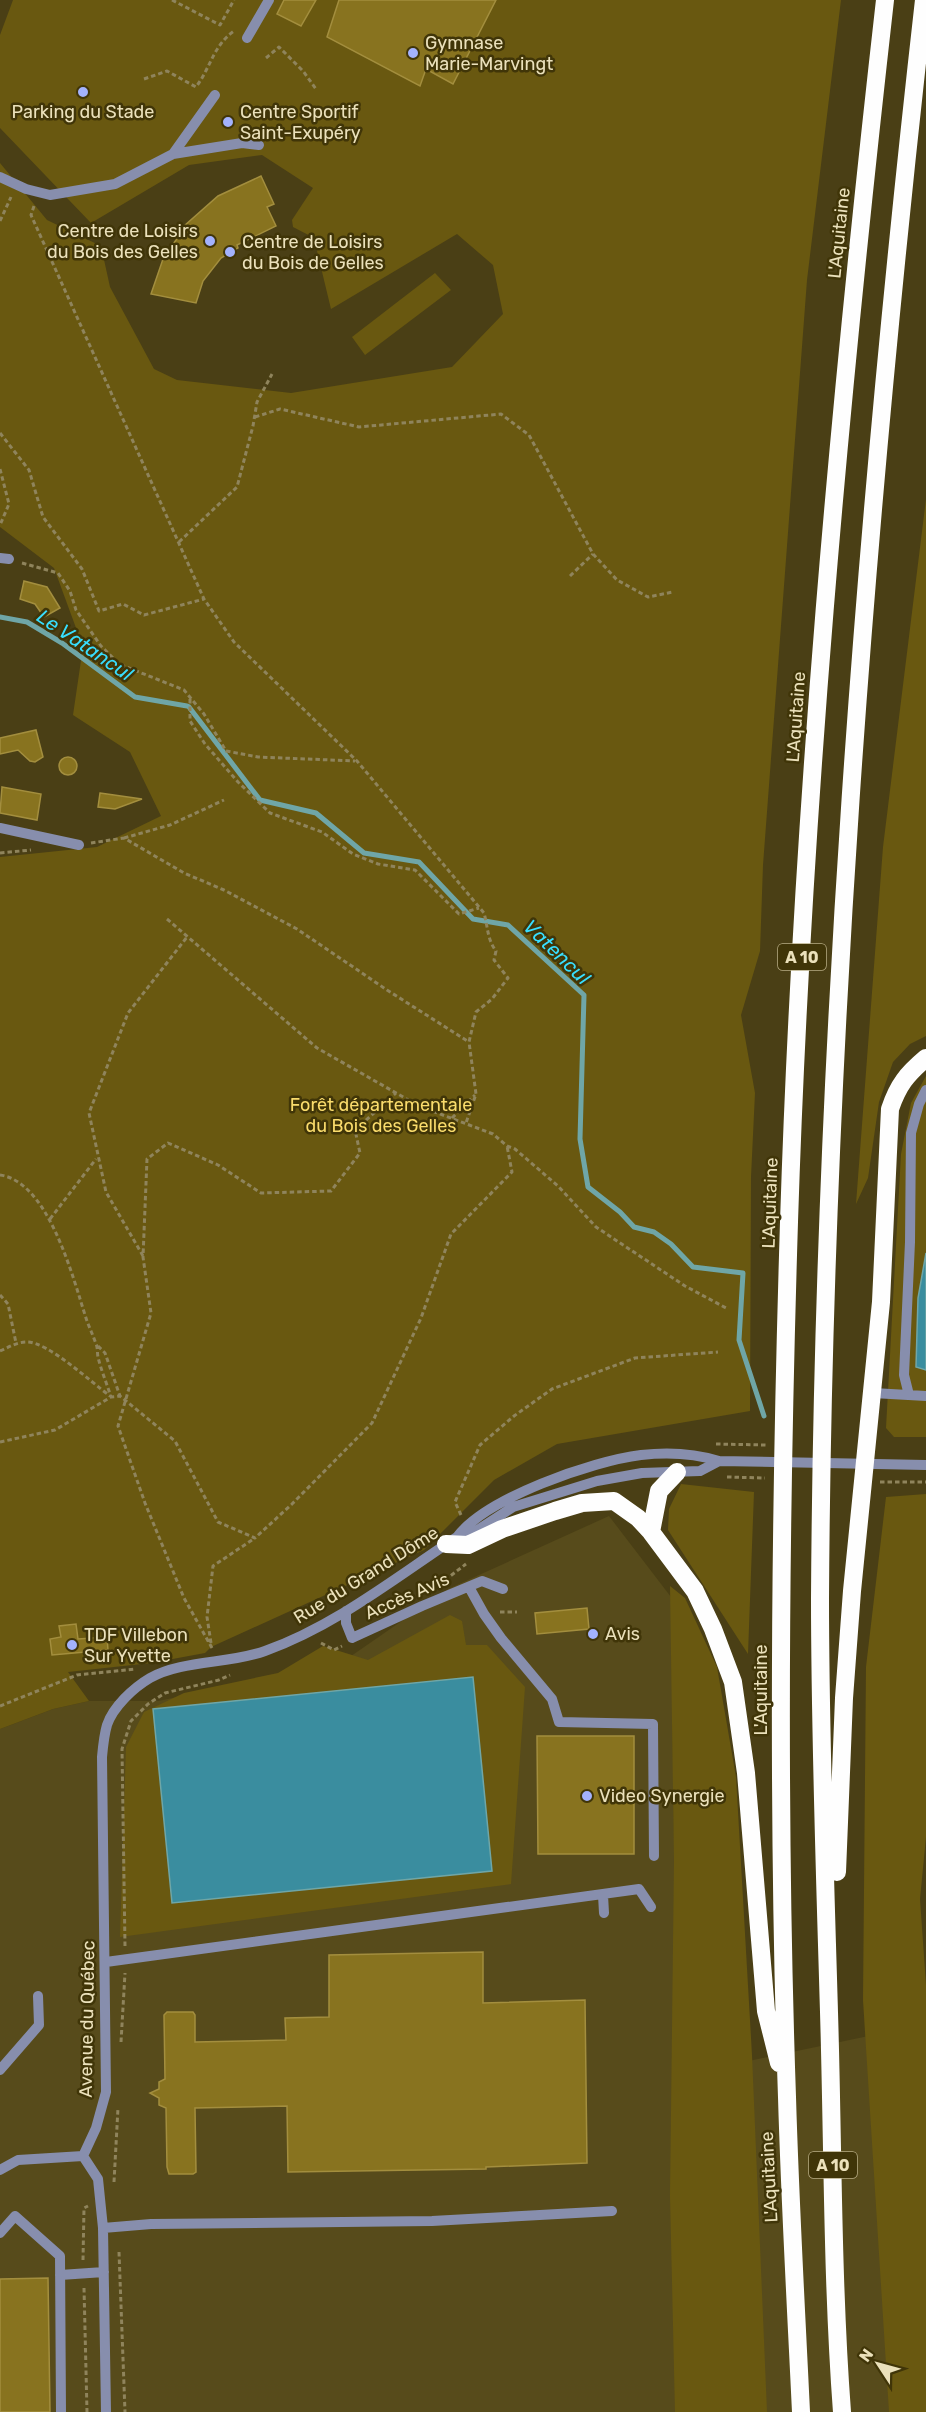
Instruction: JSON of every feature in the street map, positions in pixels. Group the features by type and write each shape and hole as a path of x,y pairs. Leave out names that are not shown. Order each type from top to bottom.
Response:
{"highway":[{"name":"L'Aquitaine","path":"801,2412 787,2096 781,1781 783,1497 789,1219 803,927 820,665 848,344 885,0"},
{"name":"A 10","path":"842,2412 826,1917 820,1601 828,1219 838,1011 861,657 889,334 924,0"},
{"path":"826,1917 837,1882 839,1791 850,1615 881,1302 890,1109 899,1086 913,1068 926,1058"},
{"path":"651,1532 659,1491 677,1472"},
{"path":"452,1541 468,1545 502,1529 555,1511 582,1503 614,1501 638,1518 651,1532 694,1591 713,1629 733,1682 748,1796 766,2011 787,2096"}],"street":[{"path":"247,39 269,0"},
{"path":"173,154 215,95"},
{"path":"0,177 39,193 50,195 115,184 173,154 242,143 259,145"},
{"path":"0,828 79,844"},
{"path":"909,1395 904,1375 910,1242 911,1132 919,1104 926,1090"},
{"path":"873,1393 926,1396"},
{"name":"Rue du Grand Dôme","path":"452,1541 466,1524 525,1491 591,1466 639,1455 668,1453 699,1455 718,1461 926,1466"},
{"path":"677,1472 685,1461 699,1455"},
{"name":"Rue du Grand Dôme","path":"125,1697 150,1678 178,1668 215,1663 262,1652 302,1636 346,1611 452,1541 473,1533 513,1507 597,1480 642,1473 700,1471 718,1461"},
{"name":"Accès Avis","path":"346,1611 345,1623 352,1638 482,1581 503,1589"},
{"path":"469,1587 495,1630 552,1699 559,1722 652,1724 654,1856"},
{"name":"Avenue du Québec","path":"83,2156 96,2128 106,2092 102,1756 108,1723 125,1697"},
{"path":"106,1962 639,1889 651,1907"},
{"path":"603,1895 604,1913"},
{"path":"0,2070 39,2025 38,1996"},
{"path":"0,2170 18,2160 83,2156 98,2179 103,2228 106,2412"},
{"path":"103,2228 151,2224 432,2221 612,2211"},
{"path":"0,2233 15,2216 60,2256 61,2412"},
{"path":"60,2275 104,2272"}],"path":[{"path":"172,0 220,25 234,0"},
{"path":"144,79 167,71 196,87 224,37 237,28"},
{"path":"266,58 279,47 316,88"},
{"path":"0,220 17,185"},
{"path":"39,193 31,215 204,599 234,642 357,761 484,913 488,926 488,940 496,951 494,960 508,978 492,999 476,1012 469,1042 476,1094 466,1123"},
{"path":"179,543 237,487 257,402 272,374"},
{"path":"255,417 280,409 359,427 501,414 528,435 593,554 617,580 648,597 673,592"},
{"path":"0,433 29,470 43,517 82,569 99,611 123,604 144,615 204,599"},
{"path":"0,469 9,504 0,525"},
{"path":"570,576 593,554"},
{"path":"5,558 58,573 70,591 76,610 101,646 119,664 184,690 204,714 226,751 258,757 357,761"},
{"path":"190,697 190,721 205,744 238,782 270,813 322,832 353,854 378,864 415,870 459,914 479,908"},
{"path":"79,844 124,838 170,825 224,800"},
{"path":"124,838 184,873 224,890 297,929 469,1042"},
{"path":"167,919 317,1048 419,1106 493,1134 507,1146 515,1149 558,1186 596,1227 685,1286 728,1309"},
{"path":"143,1257 106,1192 89,1113 128,1013 187,937"},
{"path":"396,1093 355,1130 360,1153 331,1191 261,1193 218,1165 168,1143 147,1159 143,1257 151,1313 118,1426 145,1503 184,1598 212,1648 207,1617 213,1566 255,1538 372,1423 421,1318 452,1234 512,1172 507,1146"},
{"path":"452,1119 476,1094"},
{"path":"50,1220 97,1158"},
{"path":"0,1174 9,1176 33,1196 50,1220 64,1250 90,1331 97,1345 105,1353 120,1396"},
{"path":"0,1295 8,1304 16,1343"},
{"path":"0,1351 16,1343 29,1342 48,1347 111,1397"},
{"path":"97,1345 98,1357 111,1397"},
{"path":"466,1524 455,1502 480,1445 514,1416 552,1389 634,1358 718,1352"},
{"path":"0,1442 55,1430 111,1397 120,1396 175,1441 218,1522 255,1538"},
{"path":"911,1482 926,1482"},
{"path":"443,1582 474,1558"},
{"path":"0,1706 77,1675 137,1669"},
{"path":"121,2053 126,1959 122,1749 131,1721 148,1704 165,1693 219,1680"},
{"path":"114,2182 118,2100"},
{"path":"84,2208 83,2273 87,2412"},
{"path":"118,2227 126,2412"}],"shaded area":[{"path":"609,1516 671,1597 677,2076 926,2024 926,2412 0,2412 0,1729 53,1709 89,1701 158,1701 341,1663 448,1589"}],"green space":[{"name":"Forêt départementale du Bois des Gelles","path":"13,0 841,0 807,280 763,865 760,951 741,1015 755,1093 751,1177 750,1411 557,1444 494,1480 424,1550 211,1647 205,1653 151,1663 68,1672 89,1701 53,1709 0,1729 0,857 97,847 161,816 130,752 73,715 83,647 54,568 0,527 0,163 47,220 101,246 110,287 154,369 177,380 291,393 452,367 503,314 493,265 457,234 331,309 317,251 324,243 293,227 292,220 313,188 262,155 189,165 91,223 0,128 0,35"},
{"path":"435,273 451,290 365,355 352,337"},
{"path":"926,499 926,1036 910,1044 893,1062 879,1102 868,1178 856,1204 883,847"},
{"path":"926,1076 926,1437 894,1437 886,1428 901,1154 911,1103"},
{"path":"681,1484 754,1492 748,1654 668,1530 669,1509"},
{"path":"926,1494 926,1837 920,1899 926,1985 926,2412 889,2412 863,2000 866,1667 886,1497"},
{"path":"670,1586 685,1598 717,1667 736,1777 752,2055 767,2412 675,2412 670,2196 674,1861"},
{"path":"450,1615 462,1621 466,1645 487,1645 525,1687 511,1884 120,1937 126,1747 144,1712 184,1693 278,1673 323,1646 368,1660"}],"water":[{"path":"926,1253 926,1370 916,1367 918,1298"},
{"path":"473,1677 492,1871 172,1903 153,1709"}],"building":[{"path":"284,0 316,0 301,26 277,14"},
{"name":"Gymnase Marie-Marvingt","path":"339,0 496,0 453,84 426,69 420,86 327,37"},
{"name":"Centre de Loisirs du Bois des Gelles","path":"261,176 274,204 267,207 276,226 237,245 238,248 221,258 203,281 196,303 151,294 163,259 178,237 175,234 218,196"},
{"path":"24,581 47,587 60,608 44,617 35,604 20,599"},
{"path":"36,730 43,757 35,762 30,761 18,750 0,754 0,738"},
{"path":"64,757 72,757 77,762 75,773 64,775 59,770 59,762"},
{"path":"2,787 41,794 37,820 0,813"},
{"path":"100,793 142,799 115,809 98,807"},
{"path":"587,1608 589,1629 537,1634 535,1613"},
{"name":"TDF Villebon Sur Yvette","path":"76,1624 78,1639 107,1637 108,1650 52,1655 50,1639 61,1637 59,1626"},
{"name":"Video Synergie","path":"537,1736 634,1736 634,1854 538,1854"},
{"path":"483,1952 483,2003 585,2000 587,2163 486,2167 486,2169 288,2172 287,2106 195,2108 196,2172 169,2174 166,2108 159,2105 159,2098 150,2093 159,2089 159,2082 165,2079 164,2015 167,2012 193,2012 195,2042 286,2040 285,2018 329,2017 329,1955"},
{"path":"48,2278 50,2412 0,2412 0,2279"}],"waterway":[{"name":"Le Vatancul","path":"0,617 27,622 62,643 135,697 187,706"},
{"name":"Vatencul","path":"189,707 260,800 316,813 364,853 419,862 473,919 508,925 584,995 580,1139 588,1187 620,1212 634,1227 654,1232 671,1244 693,1267 743,1273 739,1340 764,1416"}],"place":[{"name":"Gymnase Marie-Marvingt","path":"413,53"},
{"name":"Parking du Stade","path":"83,92"},
{"name":"Centre Sportif Saint-Exupéry","path":"228,122"},
{"name":"Centre de Loisirs du Bois des Gelles","path":"210,241"},
{"name":"Centre de Loisirs du Bois de Gelles","path":"230,252"},
{"name":"Avis","path":"593,1634"},
{"name":"TDF Villebon Sur Yvette","path":"72,1645"},
{"name":"Video Synergie","path":"587,1796"}]}
